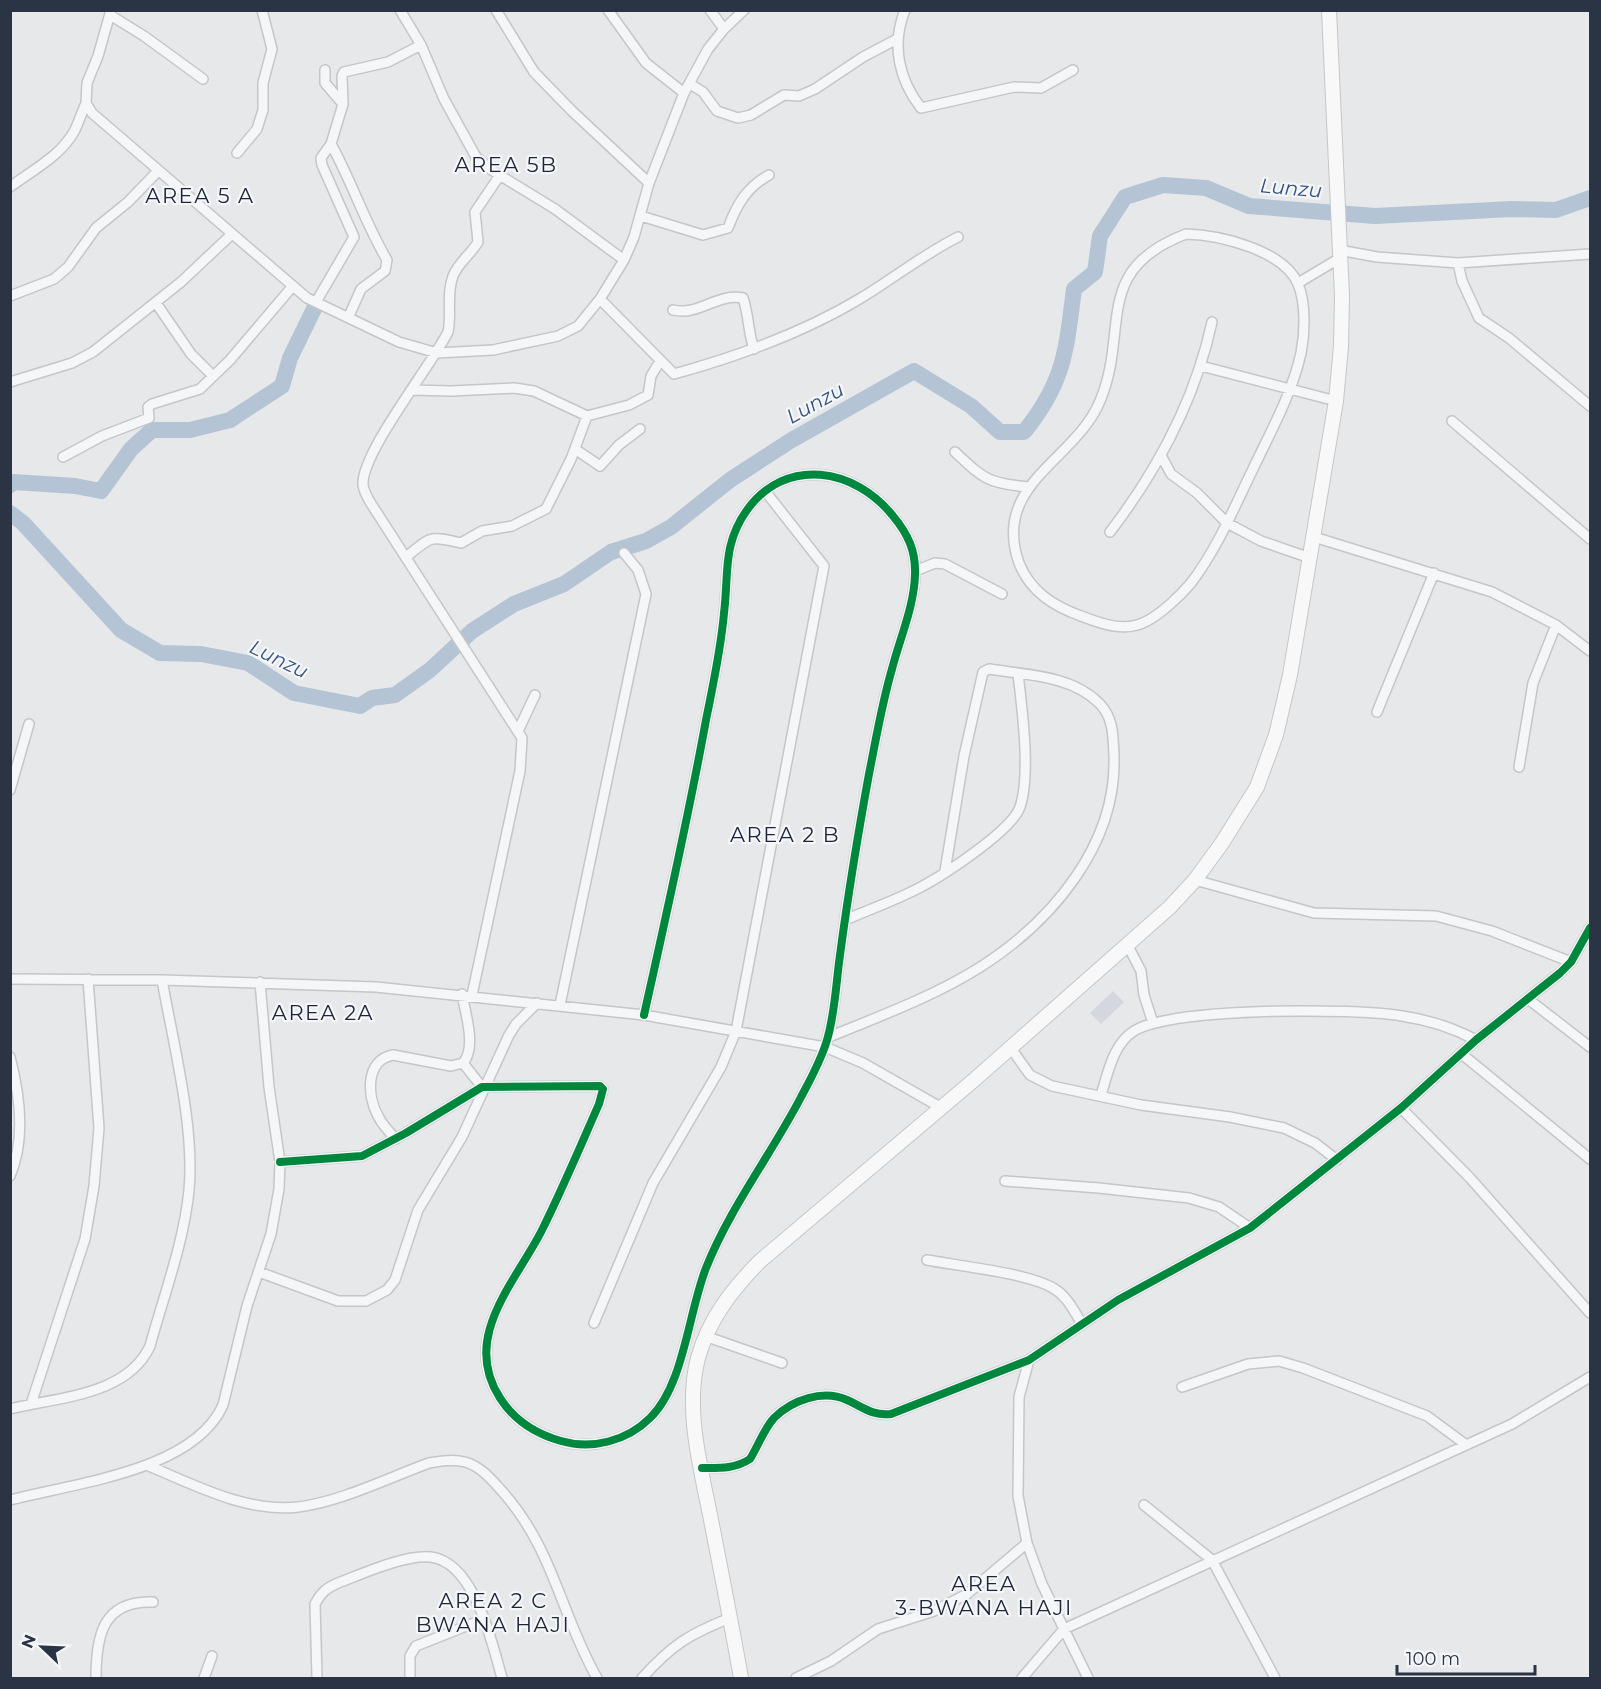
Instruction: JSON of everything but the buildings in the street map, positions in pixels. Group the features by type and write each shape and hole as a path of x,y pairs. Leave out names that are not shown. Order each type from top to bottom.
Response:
{"main road":[{"path":"741,1678 696,1432 693,1384 705,1336 734,1288 759,1263 1128,946 1195,880 1239,818 1257,787 1276,735 1290,675 1314,537 1336,400 1342,330 1329,10"}],"street":[{"path":"237,153 257,129 263,110 263,83 272,49 262,10"},
{"path":"400,10 421,45 444,99 477,157 500,175 555,209 624,260"},
{"path":"496,10 534,72 649,183"},
{"path":"608,10 646,63 684,93"},
{"path":"710,10 724,29"},
{"path":"86,103 103,125 292,287 316,302 399,342 437,353 493,350 546,340 578,326 600,299 624,260 641,216 649,183 684,93 708,49 724,29 744,10"},
{"path":"905,10 897,39 900,68 921,108 1014,87 1041,88 1073,70"},
{"path":"10,187 42,166 59,150 75,129 86,103 87,83 98,56 110,13 204,79"},
{"path":"690,84 703,92 717,111 738,118 751,115 784,95 799,96 821,86 862,57 897,39"},
{"path":"316,302 354,237 321,158 331,144 343,104 344,72 388,62 421,45"},
{"path":"325,70 325,83 343,104"},
{"path":"331,144 348,176 368,228 388,265 378,277 361,289 349,316"},
{"path":"10,296 54,279 68,267 96,228 128,202 158,171"},
{"path":"641,216 703,235 728,228 744,194 757,181 769,174"},
{"path":"396,1139 375,1110 371,1082 373,1068 378,1062 393,1055 451,1066 462,1063 469,1052 467,995 520,771 523,745 518,732 370,502 363,484 369,461 411,390 437,353 450,325 450,291 453,276 478,242 475,212 500,175"},
{"path":"10,382 72,363 93,352 156,303 232,234"},
{"path":"1186,234 1206,235 1250,247 1269,256 1298,284 1304,330 1301,351 1290,388 1227,523 1190,584 1162,610 1139,625 1110,626 1071,613 1045,598 1030,585 1017,557 1014,536 1019,508 1028,487 1083,428 1100,404 1109,375 1115,310 1123,285 1139,264 1164,243 1186,234"},
{"path":"600,299 674,374 754,349 813,323 861,298 938,247 958,237"},
{"path":"1298,284 1340,254 1458,263 1590,254"},
{"path":"1458,263 1462,281 1479,318 1509,338 1590,406"},
{"path":"63,457 102,436 149,418 150,405 200,389 292,287"},
{"path":"673,310 686,313 732,296 743,298 750,317 750,336 754,349"},
{"path":"156,303 191,354 213,376"},
{"path":"1110,532 1145,486 1162,457 1201,366 1212,322"},
{"path":"411,390 514,388 534,391 587,416 629,405 648,395 651,376 660,361"},
{"path":"1201,366 1336,400"},
{"path":"406,557 426,539 439,538 461,543 482,531 512,526 537,515 550,503 575,449 587,416"},
{"path":"1452,421 1590,539"},
{"path":"575,449 600,466 619,445 639,429"},
{"path":"955,452 981,476 997,484 1028,487"},
{"path":"1162,457 1172,474 1197,493 1227,523 1261,541 1310,558"},
{"path":"280,1162 352,1159 396,1139 485,1086 593,1085 603,1089 599,1104 546,1221 495,1312 485,1351 494,1389 505,1406 520,1421 560,1441 582,1445 606,1442 629,1434 647,1422 662,1405 673,1384 698,1288 717,1243 737,1204 790,1118 829,1037 845,920 876,742 888,683 913,601 915,571 914,554 906,532 887,508 849,480 804,474 784,478 765,491 746,512 727,551 725,612 707,717 644,1015"},
{"path":"594,1323 653,1183 721,1067 736,1031 824,566 765,491"},
{"path":"1314,537 1492,592 1556,625 1590,651"},
{"path":"560,1005 646,594 638,570 624,552"},
{"path":"915,571 935,563 945,564 1002,594"},
{"path":"1377,712 1434,573"},
{"path":"1519,767 1533,683 1556,625"},
{"path":"829,1037 982,966 1019,937 1053,905 1081,871 1100,838 1109,802 1114,765 1111,722 1101,705 1076,687 1045,677 989,669 983,672 966,746 945,871"},
{"path":"845,920 914,890 994,837 1013,818 1020,807 1024,766 1018,674"},
{"path":"518,732 534,696"},
{"path":"10,790 29,724"},
{"path":"1195,880 1314,913 1436,916 1492,931 1571,962"},
{"path":"702,1468 735,1467 745,1463 750,1459 772,1420 805,1398 831,1395 845,1399 879,1416 891,1414 1029,1360 1143,1286 1250,1228 1401,1108 1476,1040 1571,962 1590,928"},
{"path":"1128,946 1141,971 1144,995 1153,1023"},
{"path":"10,979 260,982 376,987 644,1015 825,1047 863,1063 940,1107"},
{"path":"31,1404 85,1239 94,1186 99,1128 88,979"},
{"path":"10,1409 86,1393 129,1373 141,1362 150,1346 185,1219 189,1189 190,1155 162,980"},
{"path":"10,1500 149,1466 197,1439 216,1419 223,1405 247,1306 276,1212 280,1162 268,1087 260,982"},
{"path":"1528,999 1590,1047"},
{"path":"259,1272 338,1301 366,1301 387,1290 395,1280 418,1210 452,1157 512,1030 537,1003"},
{"path":"1101,1095 1111,1062 1122,1041 1133,1032 1167,1019 1301,1012 1399,1015 1455,1028 1476,1040"},
{"path":"1010,1047 1030,1075 1052,1086 1142,1105 1230,1117 1284,1128 1315,1143 1337,1160"},
{"path":"1462,1055 1590,1159"},
{"path":"10,1057 15,1075 20,1129 19,1146 10,1176"},
{"path":"462,1063 485,1086"},
{"path":"1401,1108 1470,1178 1590,1313"},
{"path":"1005,1181 1189,1198 1219,1206 1250,1228"},
{"path":"927,1260 1005,1274 1053,1287 1063,1295 1082,1324"},
{"path":"705,1336 782,1363"},
{"path":"1029,1360 1019,1397 1018,1496 1027,1543 1042,1584 1080,1667 1088,1678"},
{"path":"1182,1387 1248,1364 1279,1361 1427,1416 1465,1444"},
{"path":"1022,1678 1064,1629 1512,1424 1590,1377"},
{"path":"673,1384 693,1384"},
{"path":"149,1466 211,1492 273,1507 297,1507 316,1503 429,1463 445,1460 475,1466 503,1492 532,1531 558,1585 582,1649 597,1678"},
{"path":"1144,1505 1212,1560 1275,1678"},
{"path":"795,1678 831,1661 878,1629 934,1611 967,1594 1027,1543"},
{"path":"317,1678 315,1604 326,1588 413,1558 430,1557 442,1560 460,1575 476,1600 502,1678"},
{"path":"96,1678 98,1644 107,1619 125,1605 153,1602"},
{"path":"642,1678 674,1646 690,1634 730,1618"},
{"path":"410,1678 410,1656 416,1646 484,1619"},
{"path":"204,1678 212,1656"}],"shaded area":[{"path":"1113,991 1124,1002 1101,1024 1090,1013"}],"waterway":[{"name":"Lunzu","path":"10,513 23,523 121,630 160,653 201,654 248,663 294,693 360,706 372,698 395,695 430,670 472,631 514,604 564,584 611,552 646,541 671,527 730,480 790,441 914,371 971,406 1000,432 1024,432 1038,414 1056,381 1069,330 1074,289 1095,272 1100,236 1125,197 1163,185 1206,188 1249,206 1375,216 1512,209 1556,210 1590,198"},
{"path":"10,485 14,482 75,486 101,491 131,449 152,430 190,430 230,420 282,386 290,358 314,309"}],"cycle path":[{"path":"280,1162 362,1156 406,1133 482,1087 600,1086 603,1089 599,1104 556,1200 541,1232 496,1312 489,1333 486,1354 489,1376 500,1398 512,1413 534,1430 561,1441 573,1444 597,1444 631,1433 650,1418 671,1387 700,1286 716,1246 738,1203 811,1078 825,1048 830,1030 846,910 869,774 885,695 909,611 915,575 912,551 907,536 893,516 860,487 840,479 820,475 800,476 781,481 763,493 747,510 734,535 728,560 723,626 716,667 684,831 644,1015"},
{"path":"702,1468 733,1466 750,1459 770,1422 790,1406 808,1398 838,1397 873,1412 891,1414 1029,1360 1118,1300 1250,1228 1401,1108 1476,1040 1560,973 1571,962 1590,928"}],"district":[{"name":"AREA 5B","path":"506,165"},
{"name":"AREA 5 A","path":"200,196"},
{"name":"AREA 2 B","path":"785,835"},
{"name":"AREA 2A","path":"323,1013"},
{"name":"AREA 3-BWANA HAJI","path":"984,1596"},
{"name":"AREA 2 C BWANA HAJI","path":"493,1613"}]}
